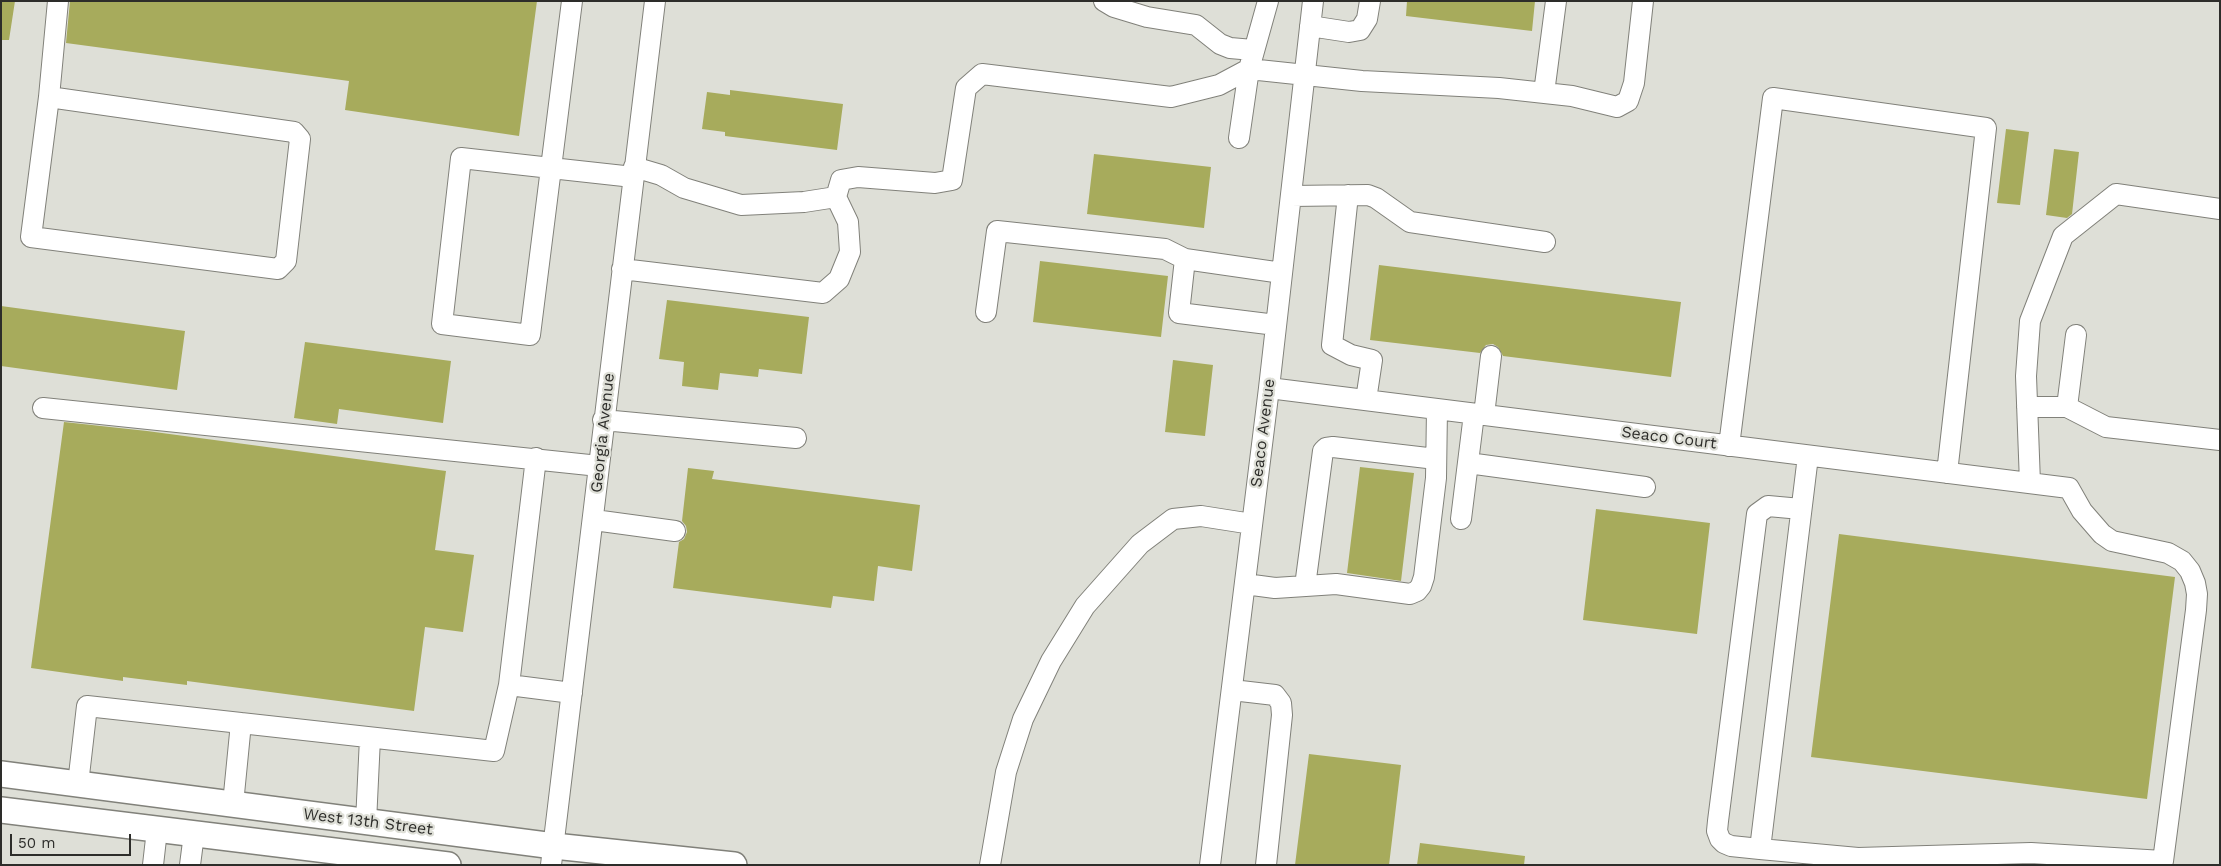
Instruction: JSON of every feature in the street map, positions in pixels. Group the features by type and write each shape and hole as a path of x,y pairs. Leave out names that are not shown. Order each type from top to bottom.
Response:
{"main road":[{"name":"West 13th Street","path":"1,774 366,822 553,855 734,865"},
{"name":"West 13th Street","path":"1,810 194,834 336,858 448,865"}],"street":[{"path":"49,97 294,132 300,139 286,261 278,269 31,237 49,97 58,1"},
{"path":"572,1 551,168 530,335 442,324 461,158 551,168 661,175 684,188 741,205 804,202 836,197"},
{"name":"Georgia Avenue","path":"553,855 655,1"},
{"path":"1104,1 1114,7 1146,17 1196,25 1225,46 1251,60 1304,76 1544,93 1572,96 1617,107 1628,100 1634,83 1643,1"},
{"path":"1239,138 1251,60 1268,1"},
{"name":"Seaco Avenue","path":"1210,865 1269,388 1313,1"},
{"path":"1310,26 1349,32 1360,30 1367,19 1370,1"},
{"path":"1544,93 1556,1"},
{"path":"622,269 824,293 839,279 850,252 848,222 836,197 841,180 858,177 935,183 952,180 966,88 982,74 1171,97 1219,85 1251,60"},
{"path":"1729,446 1773,98 1986,128 1946,473"},
{"path":"2030,483 2026,376 2030,322 2063,236 2116,194 2220,209"},
{"path":"1348,195 1332,345 1351,355 1372,360 1366,400"},
{"path":"1291,196 1368,195 1376,198 1410,222 1545,242"},
{"path":"986,312 997,231 1165,249 1185,259 1282,273"},
{"path":"1185,259 1179,313 1276,325"},
{"path":"2067,407 2076,335"},
{"path":"1461,519 1468,463 1491,356"},
{"name":"Seaco Court","path":"1269,388 2069,488 2082,511 2102,534 2112,541 2168,553 2182,561 2190,571 2197,594 2196,610 2163,860 2032,853 1858,858 1760,849"},
{"path":"2027,408 2067,407 2106,427 2220,440"},
{"path":"42,408 599,466"},
{"path":"1245,584 1275,588 1336,584 1402,594 1410,594 1416,591 1421,586 1424,577 1436,478 1437,409"},
{"path":"604,420 796,438"},
{"path":"1305,586 1322,451 1333,447 1436,459"},
{"path":"1801,509 1768,506 1757,514 1717,831 1724,843 1732,846 1760,849 1808,456"},
{"path":"78,784 87,706 494,751 509,685 536,458"},
{"path":"1468,463 1645,487"},
{"path":"990,865 1006,772 1023,719 1051,661 1085,606 1140,544 1173,519 1201,516 1252,524"},
{"path":"594,520 675,531"},
{"path":"509,685 572,693"},
{"path":"1232,690 1275,695 1281,703 1281,721 1266,865"},
{"path":"233,804 240,723"},
{"path":"366,822 370,738"},
{"path":"153,865 158,830"},
{"path":"190,865 194,834"}],"building":[{"path":"1,1 15,1 9,40 1,40"},
{"path":"70,1 537,1 519,136 345,110 349,81 66,43"},
{"path":"1407,1 1535,1 1532,31 1406,16"},
{"path":"730,90 843,104 837,150 725,136 725,132 702,129 707,92 730,95"},
{"path":"2006,129 2029,132 2020,205 1997,203"},
{"path":"2054,149 2079,152 2072,214 2067,218 2046,215"},
{"path":"1094,154 1211,167 1204,228 1087,214"},
{"path":"1040,261 1168,276 1161,337 1033,322"},
{"path":"1379,265 1681,302 1671,377 1503,356 1498,347 1493,344 1486,345 1480,353 1370,340"},
{"path":"667,300 809,317 802,374 759,369 758,377 720,373 718,390 682,386 684,362 659,359"},
{"path":"1,306 185,331 177,390 1,366"},
{"path":"305,342 451,361 443,423 339,409 337,424 294,418"},
{"path":"1173,360 1213,365 1205,436 1165,432"},
{"path":"64,422 147,431 446,471 435,550 474,555 463,632 425,627 414,711 187,681 187,685 123,677 123,681 31,668"},
{"path":"1360,467 1414,473 1401,581 1347,573"},
{"path":"688,468 714,471 712,479 920,505 912,571 878,566 874,601 833,596 831,608 673,588 679,542 684,539 687,532 686,526 682,521"},
{"path":"1596,509 1710,523 1697,634 1583,620"},
{"path":"1839,534 2175,577 2147,799 1811,757"},
{"path":"1309,754 1401,765 1389,865 1295,865"},
{"path":"1420,843 1525,856 1524,865 1417,865"}]}
